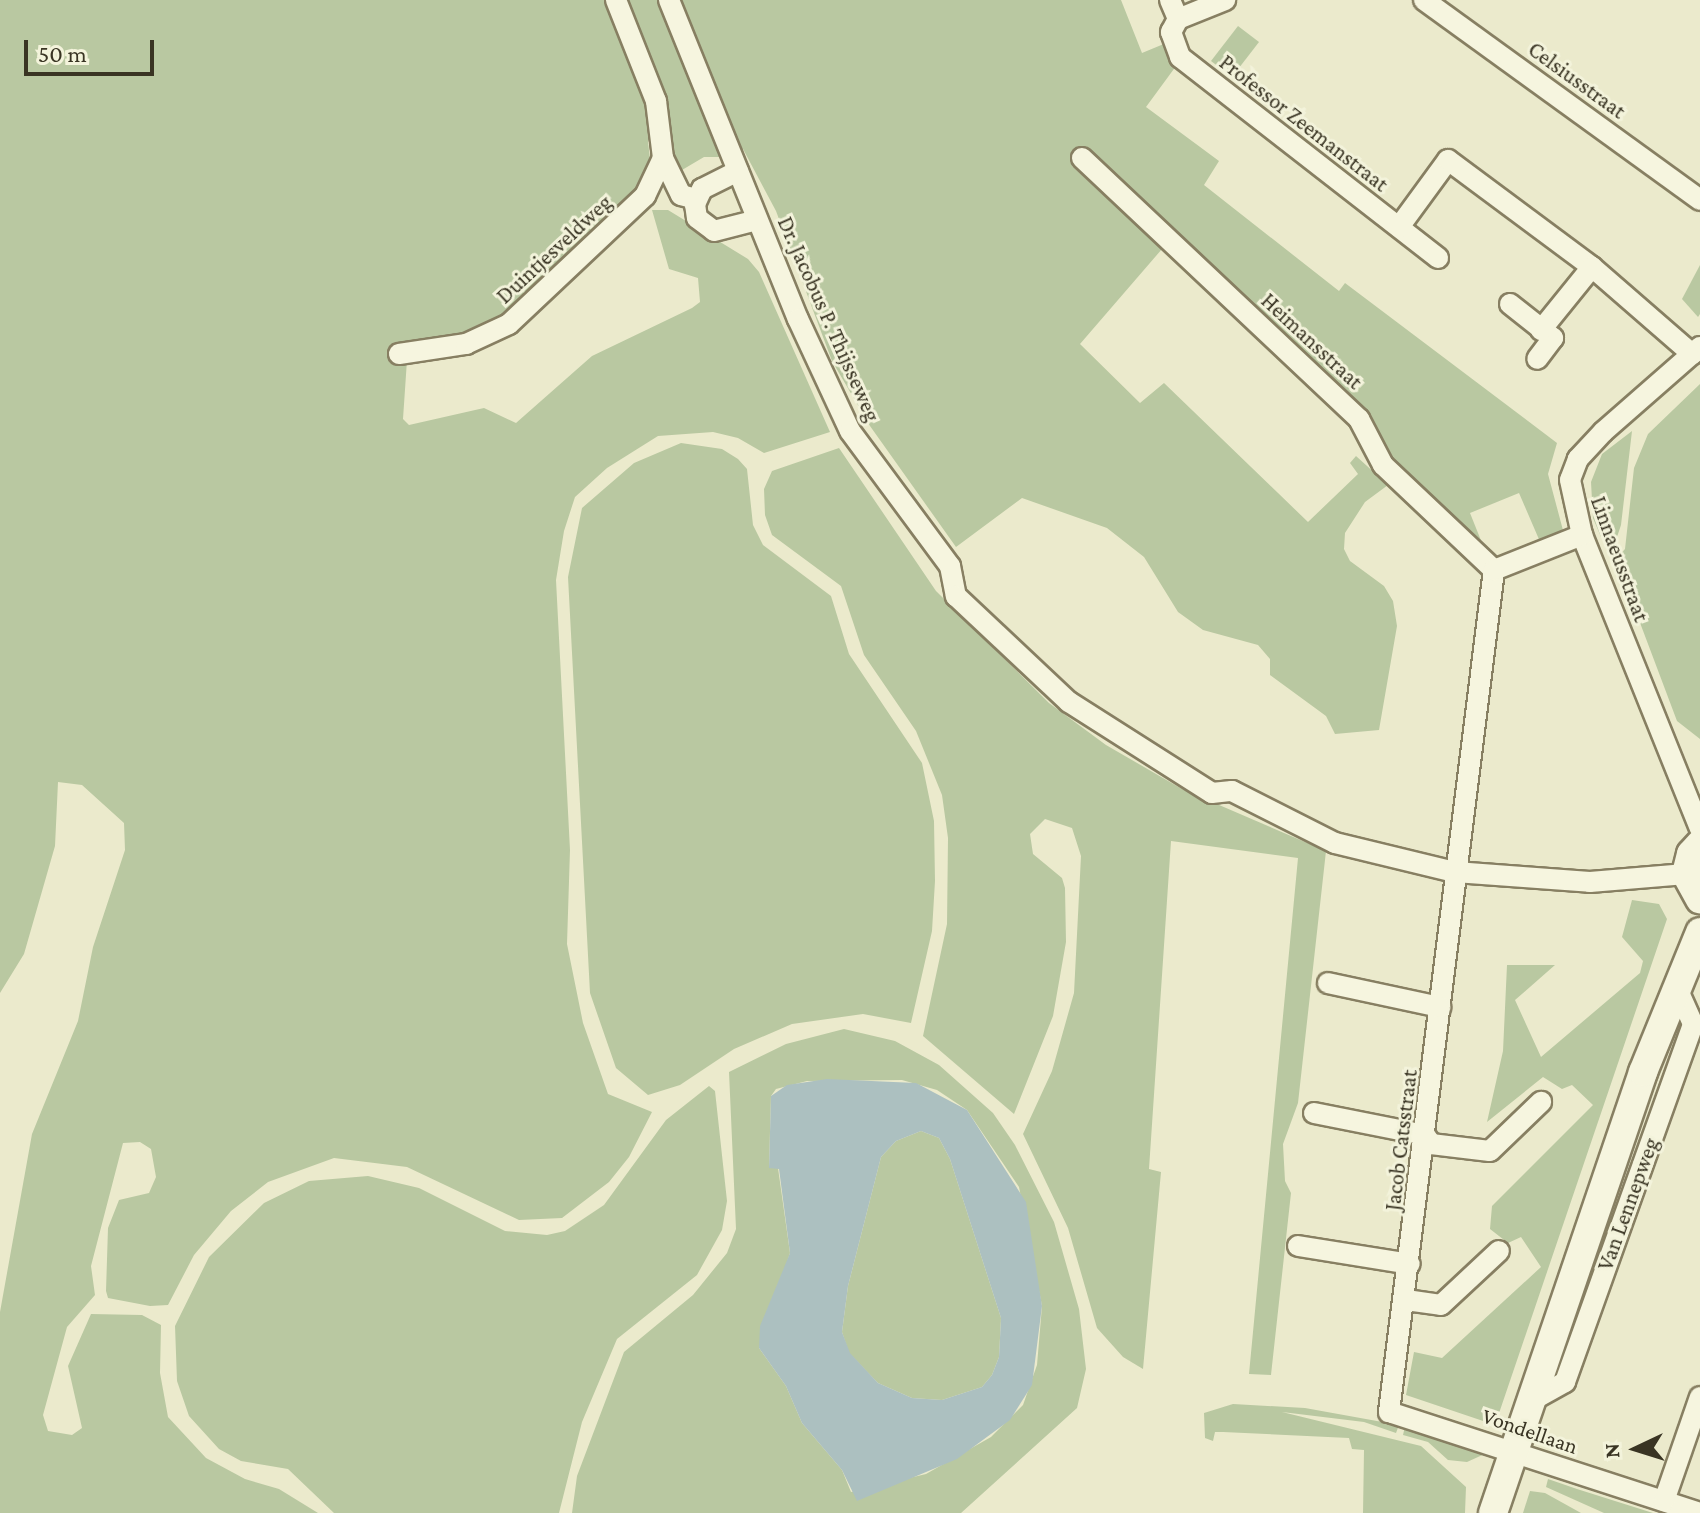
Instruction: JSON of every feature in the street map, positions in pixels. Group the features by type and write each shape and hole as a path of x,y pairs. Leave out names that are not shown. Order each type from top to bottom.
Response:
{"main road":[{"path":"1693,887 1691,854 1700,844"},
{"name":"Van Lennepweg","path":"1493,1513 1643,1072 1700,932"}],"street":[{"path":"616,0 656,101 663,158 689,197 697,218 714,231 757,220"},
{"name":"Dr. Jacobus P. Thijsseweg","path":"669,0 757,220 850,431 919,518 950,566 956,596 1011,651 1069,702 1212,793 1232,791 1335,843 1455,872 1693,887"},
{"path":"1174,10 1225,0"},
{"name":"Celsiusstraat","path":"1424,0 1700,200"},
{"name":"Professor Zeemanstraat","path":"1174,10 1171,32 1180,57 1438,258"},
{"name":"Duintjesveldweg","path":"399,354 466,344 509,324 645,196 663,158"},
{"name":"Heimansstraat","path":"1082,158 1359,419 1383,465 1494,570"},
{"path":"1399,227 1448,160 1592,267 1696,350"},
{"path":"689,197 738,171"},
{"name":"Duintjesveldweg","path":"645,196 667,200 689,197"},
{"path":"1541,330 1592,267"},
{"path":"1510,304 1553,338 1537,359"},
{"name":"Linnaeusstraat","path":"1696,350 1578,459 1571,491 1582,535 1700,828"},
{"path":"1455,872 1494,570 1582,535"},
{"name":"Jacob Catsstraat","path":"1389,1412 1406,1300 1455,872"},
{"path":"1328,983 1440,1007"},
{"path":"1314,1113 1425,1135 1431,1144 1490,1151 1541,1102"},
{"path":"1298,1246 1410,1264"},
{"path":"1406,1300 1441,1305 1499,1251"},
{"path":"1664,1501 1700,1397"},
{"name":"Vondellaan","path":"1389,1412 1514,1450 1700,1513"}],"green space":[{"path":"0,0 612,0 654,122 648,142 650,159 637,196 507,320 407,360 403,419 409,425 484,408 516,423 592,356 700,302 698,278 669,269 652,210 668,210 748,259 759,272 830,432 764,453 738,438 713,432 658,436 607,468 575,497 564,531 556,580 570,850 567,944 583,1023 608,1094 652,1112 629,1157 609,1182 562,1218 519,1220 407,1167 334,1158 268,1182 231,1211 194,1255 168,1305 150,1306 108,1298 106,1291 108,1228 119,1200 149,1193 156,1177 151,1149 140,1142 123,1143 91,1266 95,1295 67,1327 43,1415 48,1431 72,1435 82,1428 68,1366 91,1314 142,1315 161,1325 160,1373 168,1417 206,1458 245,1479 279,1489 318,1513 0,1513 0,1312 32,1134 78,1021 93,947 125,850 124,823 82,785 58,782 55,846 24,954 0,993"},
{"path":"625,0 1121,0 1142,53 1171,41 1179,62 1146,107 1219,161 1204,185 1339,291 1345,283 1557,443 1548,474 1564,534 1541,544 1519,493 1470,513 1484,548 1389,460 1375,426 1117,175 1077,159 1072,166 1162,249 1080,344 1140,403 1164,383 1308,522 1358,474 1350,463 1356,456 1388,485 1365,502 1345,533 1344,549 1350,561 1384,586 1393,601 1397,626 1379,730 1335,734 1326,716 1270,675 1270,659 1258,645 1203,630 1178,612 1144,557 1107,528 1022,498 956,547 870,426 832,361 776,211 743,149 725,157 704,157 682,170 673,155 667,116"},
{"path":"1238,26 1259,42 1232,77 1211,61"},
{"path":"1700,265 1700,314 1698,317 1682,299"},
{"path":"1700,384 1700,739 1677,721 1616,559 1625,549 1634,468 1648,434"},
{"path":"1632,431 1621,525 1613,549 1607,536 1601,537 1593,518 1591,482 1602,454"},
{"path":"681,443 722,449 738,459 747,469 753,525 763,545 831,596 849,654 922,763 934,821 935,881 932,931 911,1023 863,1014 792,1024 734,1049 680,1085 648,1095 616,1068 590,993 568,577 582,508 634,463"},
{"path":"839,448 936,591 1049,703 1106,745 1182,789 1326,851 1298,1103 1283,1144 1285,1181 1291,1193 1271,1375 1249,1374 1298,858 1171,841 1149,1169 1161,1172 1143,1369 1123,1357 1097,1328 1068,1228 1023,1134 1052,1071 1074,993 1081,856 1072,828 1045,819 1030,834 1033,854 1062,878 1066,942 1053,1016 1014,1114 923,1036 947,924 948,838 942,795 916,731 864,655 841,586 772,535 765,515 764,489 772,471"},
{"path":"1632,900 1659,904 1667,919 1495,1425 1406,1395 1414,1352 1442,1358 1541,1267 1521,1237 1508,1243 1490,1229 1492,1206 1593,1105 1572,1085 1562,1089 1543,1077 1487,1122 1503,1051 1507,965 1555,965 1515,1000 1541,1057 1640,973 1643,961 1622,937"},
{"path":"844,1029 895,1041 939,1065 993,1113 1015,1145 1054,1222 1079,1309 1086,1369 1077,1408 961,1513 572,1513 577,1476 624,1352 693,1295 727,1253 736,1229 729,1072 786,1044","holes":["902,1080 937,1090 967,1110 1019,1187 1042,1306 1037,1365 1023,1405 991,1437 926,1474 851,1492 842,1470 802,1423 786,1386 759,1348 790,1253 778,1168 769,1167 771,1096 776,1089 807,1081"]},
{"path":"709,1086 715,1091 727,1201 722,1230 697,1275 617,1339 582,1422 559,1513 334,1513 288,1469 241,1461 219,1449 189,1416 177,1381 175,1326 209,1257 264,1203 309,1181 368,1176 419,1188 505,1231 547,1235 565,1231 604,1205 666,1120"},
{"path":"921,1131 939,1138 950,1159 1001,1318 999,1357 992,1375 982,1387 942,1400 912,1398 878,1383 849,1353 842,1332 848,1286 881,1157 896,1141"},
{"path":"1233,1404 1305,1408 1399,1425 1396,1433 1364,1422 1282,1412 1421,1446 1466,1487 1465,1513 1363,1513 1364,1450 1352,1449 1349,1438 1215,1432 1213,1441 1205,1438 1204,1413"},
{"path":"1405,1426 1489,1452 1467,1462 1448,1460 1428,1442 1403,1435"},
{"path":"1548,1479 1653,1513 1604,1513 1546,1487"},
{"path":"1530,1491 1545,1493 1581,1513 1523,1513"}],"shaded area":[{"path":"827,1079 916,1083 967,1110 1026,1202 1042,1306 1032,1385 1010,1420 957,1459 857,1501 842,1470 802,1423 786,1386 759,1348 760,1326 790,1253 779,1169 769,1168 771,1096 787,1085","holes":["921,1131 939,1138 950,1159 1001,1318 999,1357 992,1375 982,1387 942,1400 912,1398 878,1383 850,1353 842,1332 848,1286 881,1157 896,1141"]}]}
